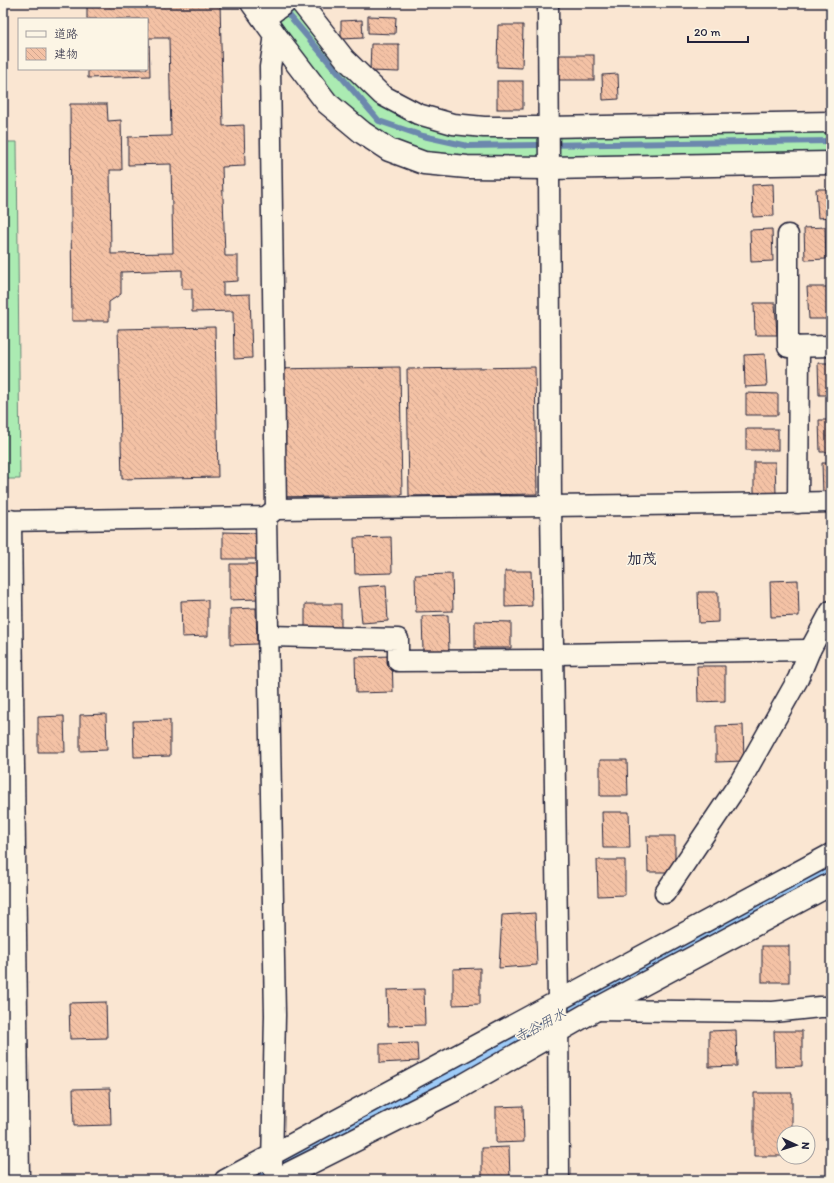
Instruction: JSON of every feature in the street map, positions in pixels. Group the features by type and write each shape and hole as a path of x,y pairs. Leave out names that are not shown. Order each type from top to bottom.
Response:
{"street":[{"path":"264,19 286,3"},
{"path":"301,3 345,59 382,95 418,114 453,124 484,127 548,127 831,122"},
{"path":"548,3 551,506 554,657 559,1180"},
{"path":"264,19 327,103 363,134 389,150 424,163 467,167 548,168 831,163"},
{"path":"264,19 270,67 271,513 268,636 275,1015 273,1170"},
{"path":"788,235 788,347 831,346"},
{"path":"798,503 799,347"},
{"path":"18,1180 10,1078 6,521 551,506 831,502"},
{"path":"665,893 741,780 798,679 810,650 831,610"},
{"path":"268,636 398,639 398,660 810,650"},
{"path":"273,1170 558,1001 831,854"},
{"path":"225,1180 273,1170 457,1089 595,1010 831,884"},
{"path":"595,1010 773,1012 831,1007"}],"green space":[{"path":"248,3 301,3 358,72 418,114 484,127 831,123 831,163 424,163 341,115"},
{"path":"3,142 17,142 20,479 3,479"},
{"path":"831,855 831,884 276,1180 225,1180"}],"building":[{"path":"87,3 220,3 223,126 244,125 245,166 222,167 225,256 238,256 238,281 223,282 223,295 250,294 252,358 234,359 233,311 192,312 192,289 182,289 182,270 121,272 121,294 109,302 109,321 72,321 70,104 107,104 108,121 121,120 122,170 110,170 111,254 173,253 171,164 128,165 128,137 171,136 169,38 149,38 150,76 88,78 88,70 148,70 148,18 87,18"},
{"path":"508,3 534,3 534,6 508,7"},
{"path":"368,16 396,17 395,34 368,33"},
{"path":"362,20 363,38 341,39 341,21"},
{"path":"498,25 523,25 522,68 497,67"},
{"path":"371,44 399,44 399,72 370,71"},
{"path":"558,55 594,55 594,80 558,80"},
{"path":"618,74 619,99 603,100 602,75"},
{"path":"497,81 523,81 523,109 497,109"},
{"path":"773,184 774,216 753,217 752,185"},
{"path":"816,189 831,189 831,217 818,218"},
{"path":"825,227 826,259 805,260 804,228"},
{"path":"772,229 773,261 751,262 750,230"},
{"path":"807,287 829,287 830,319 809,319"},
{"path":"754,303 775,303 777,335 755,335"},
{"path":"215,327 218,477 122,479 118,329"},
{"path":"765,354 767,386 745,387 744,355"},
{"path":"818,363 831,363 831,395 819,395"},
{"path":"400,367 402,495 274,497 272,369"},
{"path":"535,367 537,494 409,496 407,369"},
{"path":"746,393 778,394 778,415 746,415"},
{"path":"819,420 831,420 831,452 820,452"},
{"path":"746,429 778,429 778,450 746,450"},
{"path":"754,462 775,462 776,494 754,494"},
{"path":"822,463 831,463 831,494 823,495"},
{"path":"223,532 259,533 259,559 223,559"},
{"path":"391,537 392,573 355,574 354,538"},
{"path":"230,564 256,564 257,599 230,600"},
{"path":"505,571 531,571 532,606 505,607"},
{"path":"452,574 453,611 416,612 415,575"},
{"path":"798,580 799,616 771,617 770,581"},
{"path":"386,585 388,621 362,623 359,587"},
{"path":"698,592 718,592 718,622 699,623"},
{"path":"208,600 208,636 182,637 181,601"},
{"path":"305,604 341,604 341,630 305,630"},
{"path":"256,608 257,644 230,645 230,609"},
{"path":"448,615 449,651 423,651 422,616"},
{"path":"475,621 511,622 511,648 475,648"},
{"path":"392,656 393,692 356,693 355,657"},
{"path":"697,666 725,666 725,701 698,702"},
{"path":"106,714 107,750 80,751 80,715"},
{"path":"64,716 65,752 38,752 38,717"},
{"path":"170,720 170,756 134,757 133,721"},
{"path":"743,725 744,761 716,762 716,726"},
{"path":"600,760 627,760 628,796 600,796"},
{"path":"602,812 629,812 630,848 603,848"},
{"path":"647,836 675,836 675,872 648,872"},
{"path":"597,860 625,860 625,895 598,896"},
{"path":"535,913 537,965 499,968 502,915"},
{"path":"762,946 789,946 789,982 762,982"},
{"path":"480,968 480,1004 453,1005 453,969"},
{"path":"424,989 425,1025 388,1026 387,990"},
{"path":"106,1002 107,1038 70,1039 69,1003"},
{"path":"736,1030 737,1066 709,1067 709,1031"},
{"path":"774,1031 802,1031 802,1066 775,1067"},
{"path":"417,1043 418,1061 380,1063 380,1044"},
{"path":"110,1088 111,1125 74,1126 73,1089"},
{"path":"754,1093 792,1093 792,1125 776,1125 776,1156 754,1156"},
{"path":"523,1106 524,1142 496,1143 496,1107"},
{"path":"509,1147 510,1180 482,1180 482,1148"}],"waterway":[{"path":"283,8 379,121 423,136 468,146 831,141"},
{"name":"寺谷用水","path":"248,1180 281,1161 831,871"}],"district":[{"name":"加茂","path":"642,559"}]}
